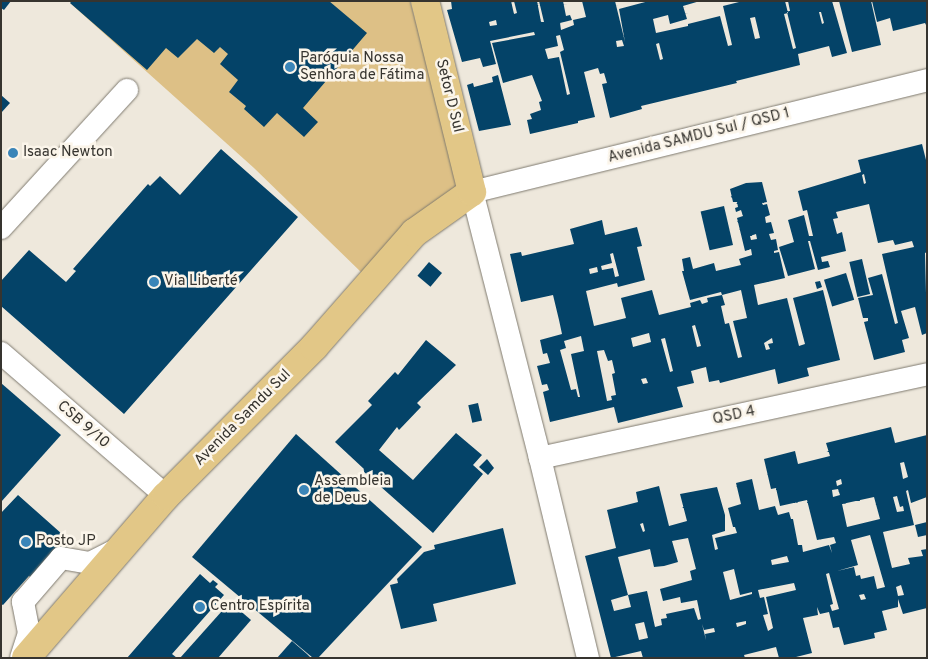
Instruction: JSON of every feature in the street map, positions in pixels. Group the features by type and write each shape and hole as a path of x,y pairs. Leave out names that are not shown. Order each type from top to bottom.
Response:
{"main road":[{"name":"Setor D Sul","path":"424,3 472,192"},
{"name":"Avenida Samdu Sul","path":"26,658 166,496 314,347 414,233 472,192"}],"street":[{"name":"Avenida SAMDU Sul / QSD 1","path":"472,192 927,80"},
{"path":"1,228 127,90"},
{"path":"472,192 540,458 588,658"},
{"name":"CSB 9/10","path":"1,353 166,496"},
{"name":"QSD 4","path":"540,458 927,374"},
{"path":"21,658 29,633 23,602 61,558 90,563 124,546"}],"shaded area":[{"path":"72,1 410,1 461,187 363,274 254,168 70,3"}],"building":[{"path":"1,1 11,1 4,10 1,8"},
{"name":"Paróquia Nossa Senhora de Fátima","path":"72,1 329,1 367,33 303,108 318,122 304,137 277,113 264,127 244,109 246,106 229,92 238,80 220,64 228,54 220,47 214,53 197,39 178,58 166,48 147,70 70,3"},
{"path":"451,1 511,1 514,14 517,13 514,1 537,1 541,22 544,22 539,1 563,1 566,16 570,15 572,20 560,23 561,30 574,25 573,20 586,17 582,1 615,1 625,42 619,9 649,1 700,1 683,6 687,19 670,24 668,15 653,19 656,33 720,16 728,46 732,45 723,6 743,1 785,1 788,12 790,11 788,1 832,1 847,53 832,57 829,46 798,54 800,65 736,81 737,83 641,106 642,109 610,118 602,84 607,83 604,73 600,74 598,68 584,72 595,117 578,121 578,123 530,134 527,120 532,119 530,114 541,110 539,102 542,101 532,75 503,83 492,43 535,35 534,32 490,41 496,64 483,67 480,58 462,62 447,10 452,9","holes":["819,12 821,12 824,23 822,24","787,13 796,48 793,49 784,14","755,17 760,38 755,39 750,18","496,20 497,25 490,26 489,22","560,35 564,50 560,52 570,94 567,95 559,57 548,59 545,49 558,46 556,36","622,40 624,46 617,47 616,41","659,43 663,59 660,60 656,44"]},
{"path":"839,1 871,1 881,45 852,52"},
{"path":"872,1 927,1 927,27 925,23 893,31 890,18 877,22"},
{"path":"498,75 511,125 479,131 467,85 473,83 474,87 493,82 492,77"},
{"path":"1,95 10,103 1,113"},
{"path":"922,144 927,164 927,252 925,253 927,333 922,335 915,307 901,311 909,338 902,340 905,352 874,360 864,322 868,321 868,318 863,318 858,298 873,295 868,278 882,274 895,324 898,323 882,254 914,247 912,241 895,245 893,240 878,243 869,204 836,212 838,218 833,219 837,234 842,232 846,251 821,257 822,262 828,261 830,267 818,270 810,241 808,241 815,269 788,276 779,247 794,242 788,220 804,215 809,236 813,236 807,210 803,211 798,191 861,172 858,160","holes":["864,174 866,183 864,184 862,175"]},
{"name":"Via Liberté","path":"221,149 298,217 124,414 1,306 1,281 29,250 66,282 76,271 73,269 148,184 150,186 160,176 180,195"},
{"path":"762,182 767,202 762,203 763,205 767,204 770,215 765,217 766,223 771,222 774,233 769,234 771,240 776,239 778,250 774,251 774,253 779,252 785,278 754,285 758,305 787,298 799,346 805,344 793,298 823,290 840,360 807,368 809,376 778,384 775,369 720,383 719,380 709,382 706,367 691,371 694,383 677,387 683,407 618,423 614,407 550,422 543,392 549,390 547,384 542,385 537,366 550,363 547,353 543,354 540,340 562,334 559,320 553,295 521,302 510,254 521,252 522,256 574,244 570,229 602,220 605,235 637,227 642,246 637,247 645,280 618,287 617,283 586,291 594,326 626,318 621,298 652,290 659,315 691,307 690,303 700,300 702,304 708,302 707,298 722,295 721,292 690,300 682,271 684,271 682,259 690,257 693,269 714,263 716,271 741,265 739,259 752,255 751,249 745,251 737,218 743,216 741,210 736,212 737,202 733,202 730,189 746,183","holes":["756,234 757,239 751,240 750,236","613,253 619,276 615,277 613,268 602,270 601,266 612,263 610,254","597,267 598,272 590,274 589,269","741,290 747,318 733,321 742,357 738,358 729,323 725,324 721,306 725,305 722,295","695,325 701,346 697,347 692,326","649,333 651,342 633,347 631,338","581,336 584,351 571,354 580,397 578,397 576,389 571,390 560,350 566,348 564,341","665,338 673,371 670,372 661,339","772,338 773,343 768,344 770,349 766,350 764,343","604,350 608,361 612,360 615,373 612,374 616,395 611,396 612,400 607,401 597,351","646,378 648,383 643,384 641,379"]},
{"path":"724,206 733,245 710,250 701,211"},
{"path":"862,259 870,294 857,297 849,262"},
{"path":"429,262 442,273 430,287 417,276"},
{"path":"846,273 854,300 832,307 824,280"},
{"path":"820,281 822,287 817,289 815,282"},
{"path":"426,340 456,365 417,403 421,407 399,430 397,427 379,450 413,480 456,433 482,455 473,465 483,474 433,533 363,471 364,469 335,442 372,405 368,401 395,372 398,375"},
{"path":"1,383 61,435 1,502"},
{"path":"478,403 482,421 472,423 468,405"},
{"path":"891,427 895,443 927,435 927,497 911,503 908,490 906,491 914,525 883,532 892,568 910,564 908,558 923,556 921,550 927,549 927,608 903,614 898,599 898,607 882,611 887,630 874,633 875,638 844,645 839,627 833,628 829,612 820,614 817,607 818,615 803,618 812,653 792,658 779,658 776,647 744,655 745,658 643,658 641,651 611,658 585,556 616,548 607,510 638,502 636,492 659,486 669,526 687,521 680,494 717,487 725,515 725,531 712,535 715,550 718,549 715,538 737,533 735,527 733,527 728,508 741,504 736,483 752,479 759,510 775,506 778,515 789,512 791,519 793,519 798,545 802,545 803,552 829,545 832,553 830,545 836,543 834,537 817,540 807,500 780,506 776,488 771,489 764,459 795,451 798,464 830,456 826,443","holes":["904,462 908,477 903,479 900,463","841,479 842,484 837,486 836,481","838,489 840,495 833,497 832,490","897,496 900,507 903,506 904,511 897,512 893,497","874,497 880,519 847,527 842,504","643,523 645,531 643,532 640,524","870,535 885,587 877,589 874,576 861,579 860,575 856,576 854,567 837,571 858,565 851,540","688,538 696,569 690,571 692,580 660,589 663,601 680,597 681,603 697,600 701,619 698,620 694,608 666,614 667,618 661,619 662,625 655,627 647,591 628,595 618,557 650,549 654,567 664,566 678,562 672,541","787,556 789,562 772,565 771,560","734,569 740,595 752,592 752,594 730,600 723,572","829,573 839,609 832,611 830,605 833,604 826,574","794,583 796,590 766,597 773,628 768,631 763,615 768,614 764,597 760,598 758,590","901,585 904,595 898,596 896,587","864,594 866,599 861,600 859,595","628,595 631,607 614,611 611,600","746,621 746,624 737,627 736,623","644,622 648,638 639,640 635,624","702,624 704,630 714,628 715,632 705,634 706,640"]},
{"name":"Assembleia de Deus","path":"296,434 422,547 318,658 313,658 192,557"},
{"path":"487,459 494,468 488,475 479,467"},
{"path":"18,495 71,542 36,582 29,576 3,605 1,604 1,513"},
{"path":"927,522 927,535 918,537 915,525"},
{"path":"503,528 516,584 433,604 437,621 401,629 390,585 398,583 397,579 424,552 435,549 434,545"},
{"path":"200,574 210,583 213,580 218,584 215,587 224,595 172,654 177,658 127,658"},
{"path":"230,602 251,620 218,658 180,658"},
{"path":"292,641 307,654 311,658 277,658"}],"place":[{"name":"Paróquia Nossa Senhora de Fátima","path":"290,67"},
{"name":"Isaac Newton","path":"13,153"},
{"name":"Via Liberté","path":"154,282"},
{"name":"Assembleia de Deus","path":"304,490"},
{"name":"Posto JP","path":"26,542"},
{"name":"Centro Espírita","path":"200,607"}]}
